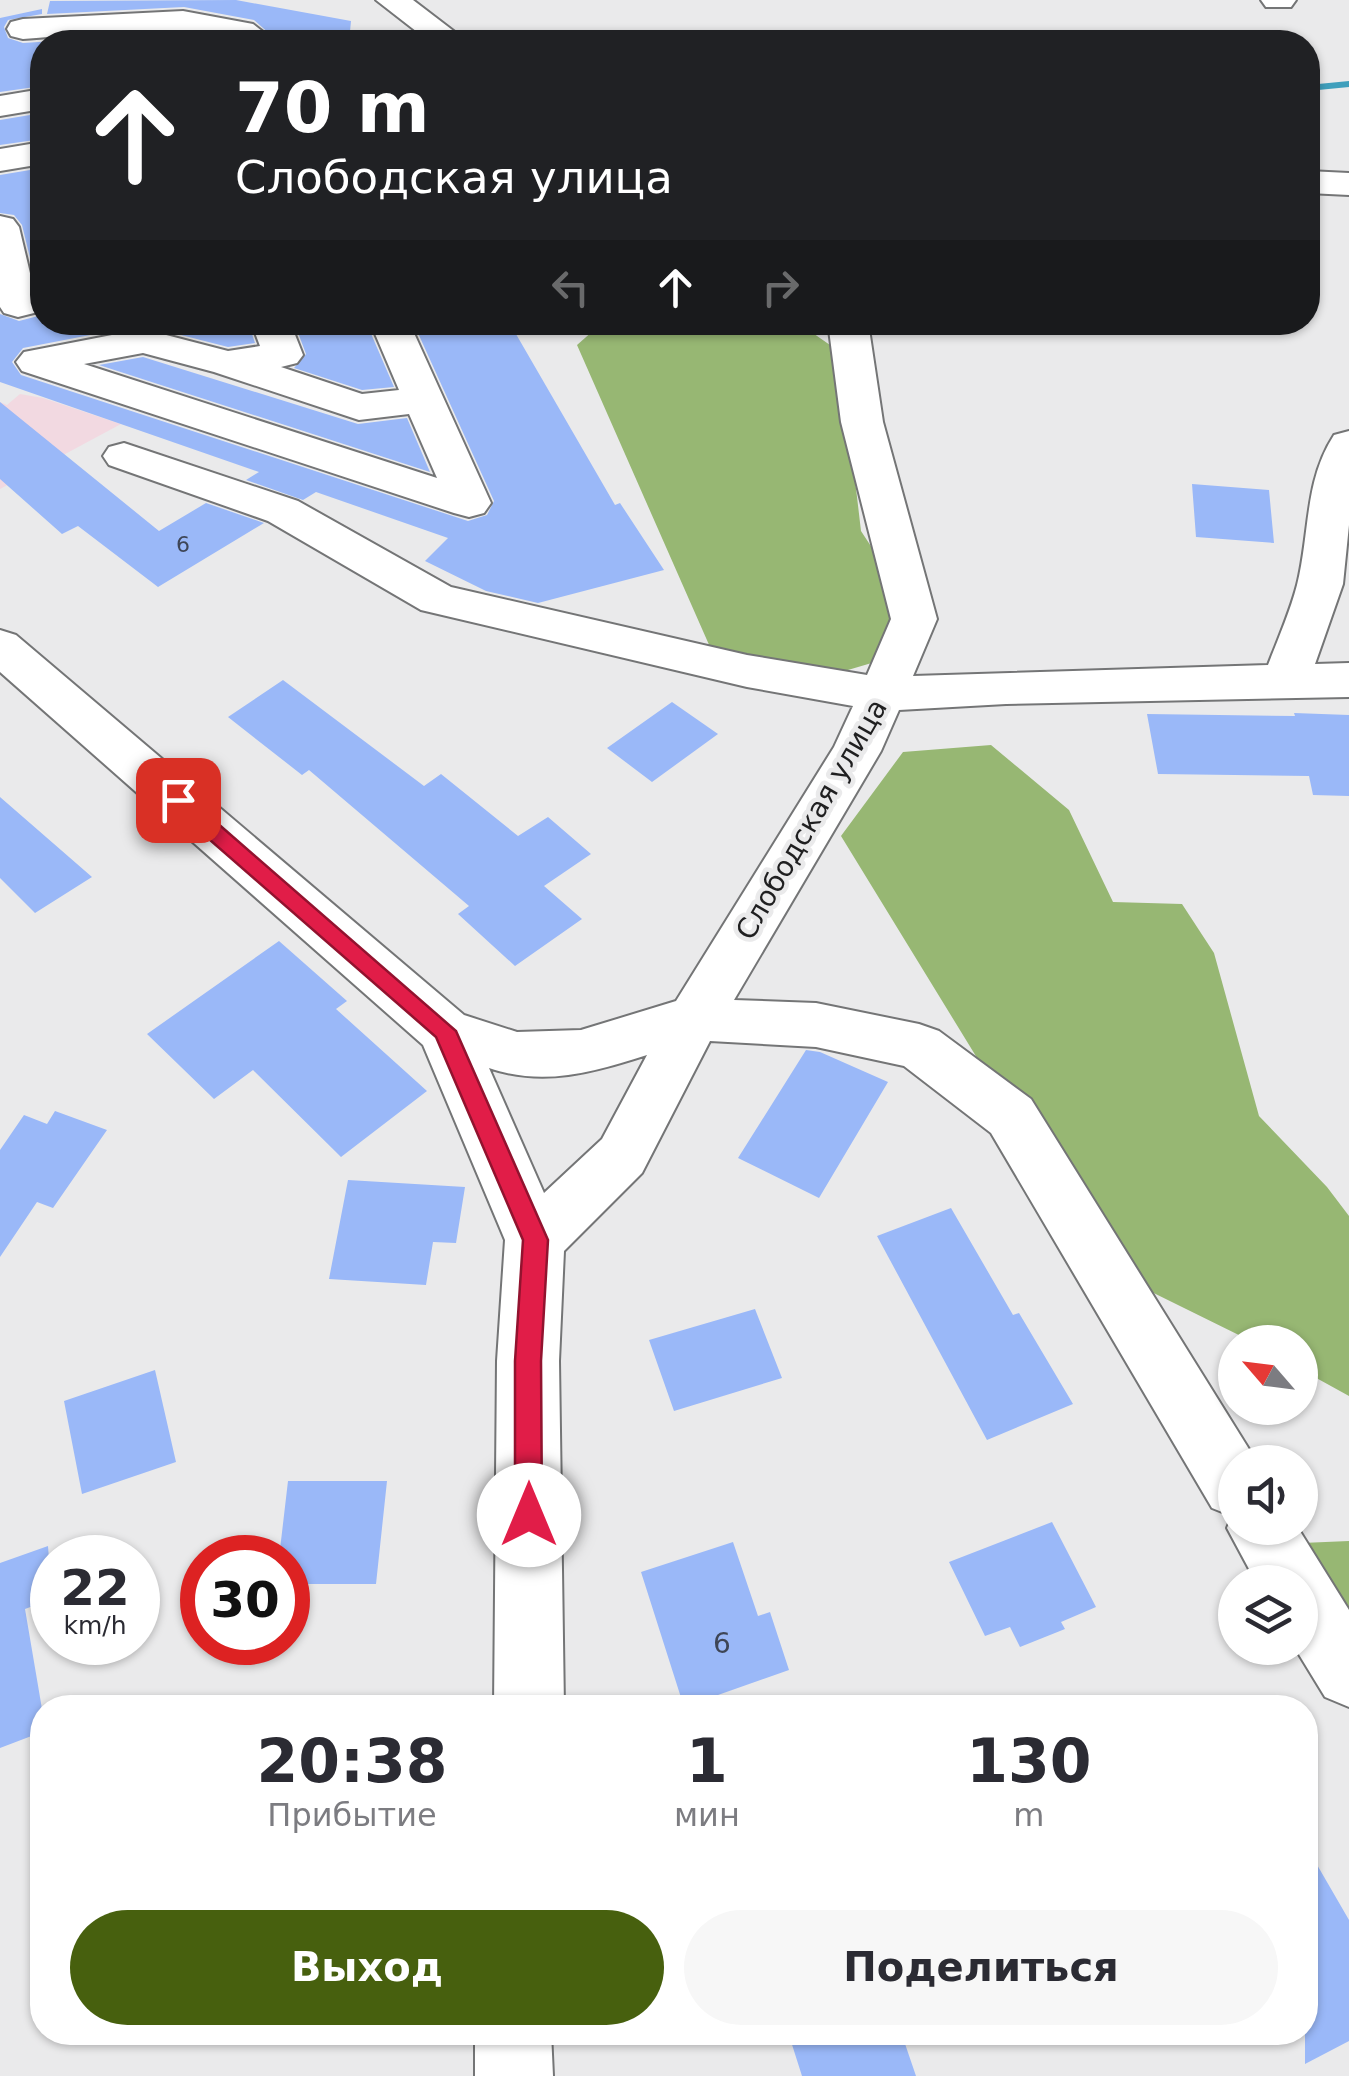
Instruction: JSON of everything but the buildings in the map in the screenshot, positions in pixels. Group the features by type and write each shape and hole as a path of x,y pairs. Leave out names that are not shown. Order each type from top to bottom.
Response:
{"street":[{"path":"392,0 434,30"},
{"path":"23,29 178,19 238,30"},
{"path":"0,106 30,101"},
{"path":"0,160 30,155"},
{"path":"1320,183 1349,184"},
{"path":"0,227 20,305"},
{"path":"228,363 282,355 275,335"},
{"path":"18,365 469,503 395,335"},
{"name":"Слободская улица","path":"535,1240 622,1156 696,1016 857,750 914,618 862,422 850,335"},
{"path":"18,365 143,341 228,363 359,407 423,400"},
{"path":"1286,680 1320,584 1331,493 1349,444"},
{"path":"124,456 283,511 437,599 748,671 884,694 1349,680"},
{"path":"0,646 445,1031 516,1054 580,1053 696,1016 742,1023 816,1025 919,1047 1011,1116 1218,1458"},
{"path":"445,1031 535,1240 528,1361 530,1695"},
{"path":"1318,1622 1349,1673"},
{"path":"513,2045 514,2076"}],"shaded area":[{"path":"20,394 121,424 0,489 0,402 7,405"}],"green space":[{"path":"588,335 816,335 840,352 861,531 912,609 875,662 831,675 710,647 577,345"},
{"path":"991,745 1069,810 1113,902 1182,904 1214,953 1259,1116 1327,1187 1349,1216 1349,1396 1318,1379 1318,1325 1219,1325 1107,1270 841,836 903,752"},
{"path":"1349,1541 1349,1619 1303,1545"}],"waterway":[{"path":"1320,87 1349,84"}],"route":[{"path":"178,800 445,1031 535,1240 528,1361 529,1515"}]}
